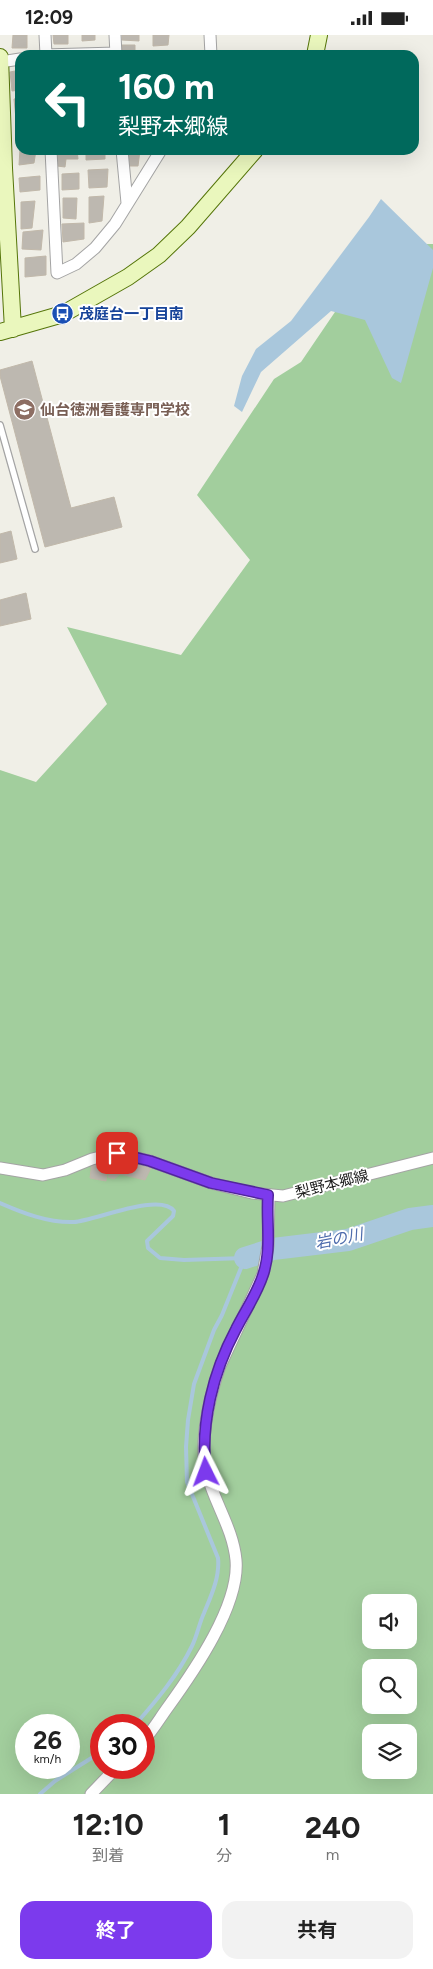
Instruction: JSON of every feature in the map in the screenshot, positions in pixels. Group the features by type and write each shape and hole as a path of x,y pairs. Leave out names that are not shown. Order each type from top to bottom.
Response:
{"street":[{"path":"45,35 45,50"},
{"path":"115,35 116,50"},
{"path":"210,35 211,50"},
{"path":"316,50 319,35"},
{"path":"0,57 7,331 63,314 128,277 159,255 188,227 251,155"},
{"path":"0,62 15,60"},
{"path":"51,155 57,273 76,263 95,248 115,224 158,155"},
{"path":"122,155 127,203"},
{"name":"梨野本郷線","path":"0,1168 43,1175 117,1153 150,1161 211,1183 268,1195 292,1194 433,1158"},
{"path":"155,1725 190,1676 221,1623 234,1584 236,1561 233,1544 206,1472 204,1456 206,1427 215,1379 230,1341 263,1274 268,1241 268,1195"},
{"path":"91,1794 105,1779"}],"lane":[{"path":"0,425 35,549"}],"green space":[{"path":"364,244 433,244 433,1794 0,1794 0,770 36,782 107,704 67,627 181,655 250,560 197,495 274,379 301,362 337,309"}],"water":[{"path":"381,199 433,250 433,268 401,383 392,378 365,320 331,311 261,372 242,412 234,406 242,376 256,349 291,321"}],"building":[{"path":"13,35 27,35 27,48 12,48"},
{"path":"53,35 68,35 68,44 54,44"},
{"path":"82,35 95,35 95,40 82,41"},
{"path":"122,35 139,35 139,41 122,40"},
{"path":"153,35 169,35 168,45 153,46"},
{"path":"122,45 135,45 135,50 122,50"},
{"path":"15,71 15,91 12,91 10,72"},
{"path":"20,155 35,155 34,163 19,165"},
{"path":"58,155 78,155 78,159 66,159 65,167 57,166"},
{"path":"86,155 105,155 105,159 86,160"},
{"path":"126,155 139,155 138,166 126,166"},
{"path":"108,169 107,187 89,188 88,170"},
{"path":"79,173 79,189 62,190 62,174"},
{"path":"40,176 40,190 20,192 19,178"},
{"path":"104,196 102,221 89,223 89,197"},
{"path":"63,198 77,198 76,219 63,218"},
{"path":"35,201 32,228 21,229 21,202"},
{"path":"84,223 84,239 63,242 62,224"},
{"path":"43,230 41,250 22,249 23,232"},
{"path":"46,256 46,275 25,277 25,258"},
{"path":"32,361 71,508 114,497 122,527 45,547 0,376 0,370"},
{"path":"11,531 17,559 0,563 0,534"},
{"path":"26,593 31,619 0,626 0,600"},
{"path":"117,1156 152,1166 145,1180 120,1174 114,1179 108,1177"},
{"path":"109,1159 106,1181 90,1178 92,1162"}],"waterway":[{"path":"0,1203 36,1217 64,1222 74,1222 141,1206 167,1206 174,1211 173,1216 147,1241 148,1248 160,1258 184,1260 245,1258 214,1330 194,1384 188,1420 186,1447 187,1482 218,1558 216,1579 194,1642 180,1667 145,1714"},
{"name":"岩の川","path":"245,1258 273,1249 348,1240 410,1219 433,1216"},
{"path":"40,1794 55,1781 90,1759"}],"place":[{"name":"茂庭台一丁目南","path":"63,314"},
{"name":"仙台徳洲看護専門学校","path":"24,410"}],"route":[{"path":"117,1153 150,1161 211,1183 268,1195 267,1259 255,1293 227,1348 215,1379 206,1427 204,1456 206,1472"}]}
